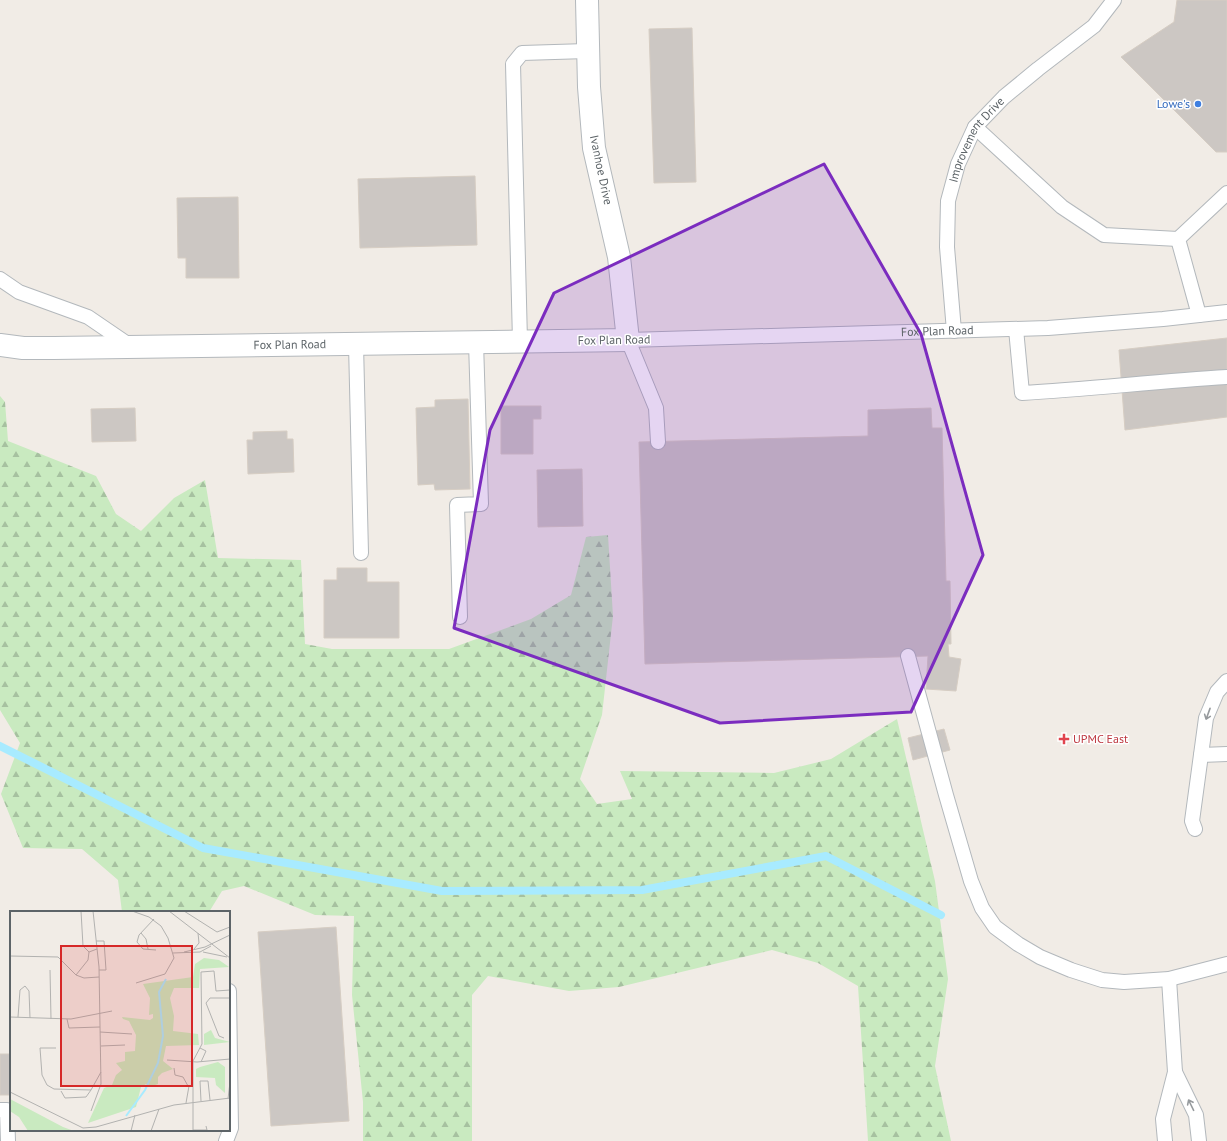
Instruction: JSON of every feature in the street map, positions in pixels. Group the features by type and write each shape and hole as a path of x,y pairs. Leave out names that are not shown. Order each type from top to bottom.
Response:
{"street":[{"name":"Ivanhoe Drive","path":"587,0 587,51 594,148 619,257 628,340"},
{"name":"Fox Plan Road","path":"0,344 23,348 628,340"}],"lane":[{"name":"Improvement Drive","path":"954,331 947,247 948,201 958,164 975,127 1010,92 1038,68 1094,26 1114,0"},
{"path":"520,341 513,64 522,52 587,51"},
{"path":"975,127 1062,207 1104,235 1178,239 1227,193"},
{"path":"1178,239 1199,315"},
{"path":"0,279 19,292 88,317 132,347"},
{"name":"Fox Plan Road","path":"628,340 1048,328 1163,320 1227,312"},
{"path":"1016,329 1022,393 1227,377"},
{"path":"628,340 656,408 658,442"},
{"path":"460,617 457,505 481,504 476,342"},
{"path":"356,344 361,553"},
{"path":"908,656 971,881 982,908 995,927 1018,944 1040,957 1071,970 1102,980 1124,982 1169,979 1227,964"},
{"path":"1195,829 1192,821 1206,718 1217,692 1227,681"},
{"path":"1201,755 1227,754"},
{"path":"1165,1141 1163,1119 1175,1072 1169,979"},
{"path":"230,1060 230,1131"},
{"path":"1175,1072 1196,1115 1199,1141"},
{"path":"6,1110 8,1141"},
{"path":"226,1141 230,1131"}],"highlighted area":[{"path":"824,164 921,334 983,555 911,712 720,723 454,628 490,430 554,293"}],"green space":[{"path":"0,396 5,402 8,441 96,476 116,514 141,531 174,498 205,480 218,558 301,560 305,644 332,649 449,649 531,619 571,595 586,537 608,535 613,616 602,715 580,779 597,804 632,799 620,771 774,773 831,759 897,719 935,881 948,979 935,1066 951,1141 868,1141 858,986 818,963 772,950 619,987 569,991 488,976 472,995 472,1141 363,1141 363,1102 352,995 354,916 315,915 244,886 222,891 210,911 122,911 118,880 82,849 23,848 1,794 20,743 0,710"}],"building":[{"name":"Lowe's","path":"1177,0 1227,0 1227,152 1216,152 1121,57 1174,22"},
{"path":"692,28 696,182 654,183 649,29"},
{"path":"475,176 477,245 360,248 358,179"},
{"path":"238,197 239,278 186,278 186,258 178,258 177,198"},
{"path":"1227,338 1227,417 1125,430 1119,350"},
{"path":"468,399 470,489 435,490 434,484 418,485 416,408 435,407 435,400"},
{"path":"501,406 541,406 541,419 533,419 533,454 501,454"},
{"path":"135,408 136,441 92,442 91,409"},
{"path":"931,408 932,428 942,428 946,581 950,581 951,644 948,644 949,657 961,659 956,691 926,689 928,656 645,664 639,442 868,436 868,410"},
{"path":"287,431 287,439 293,439 294,472 248,474 247,440 253,440 253,432"},
{"path":"582,469 583,526 538,527 537,470"},
{"path":"337,568 367,568 367,582 399,582 399,638 324,638 324,580 337,580"},
{"path":"944,729 950,750 913,760 908,738"},
{"path":"336,927 349,1121 271,1126 258,932"},
{"path":"0,1054 10,1054 10,1095 0,1095"}],"waterway":[{"path":"0,746 203,848 442,891 642,890 826,856 941,915"}],"place":[{"name":"Lowe's","path":"1198,104"},
{"name":"UPMC East","path":"1064,739"}]}
